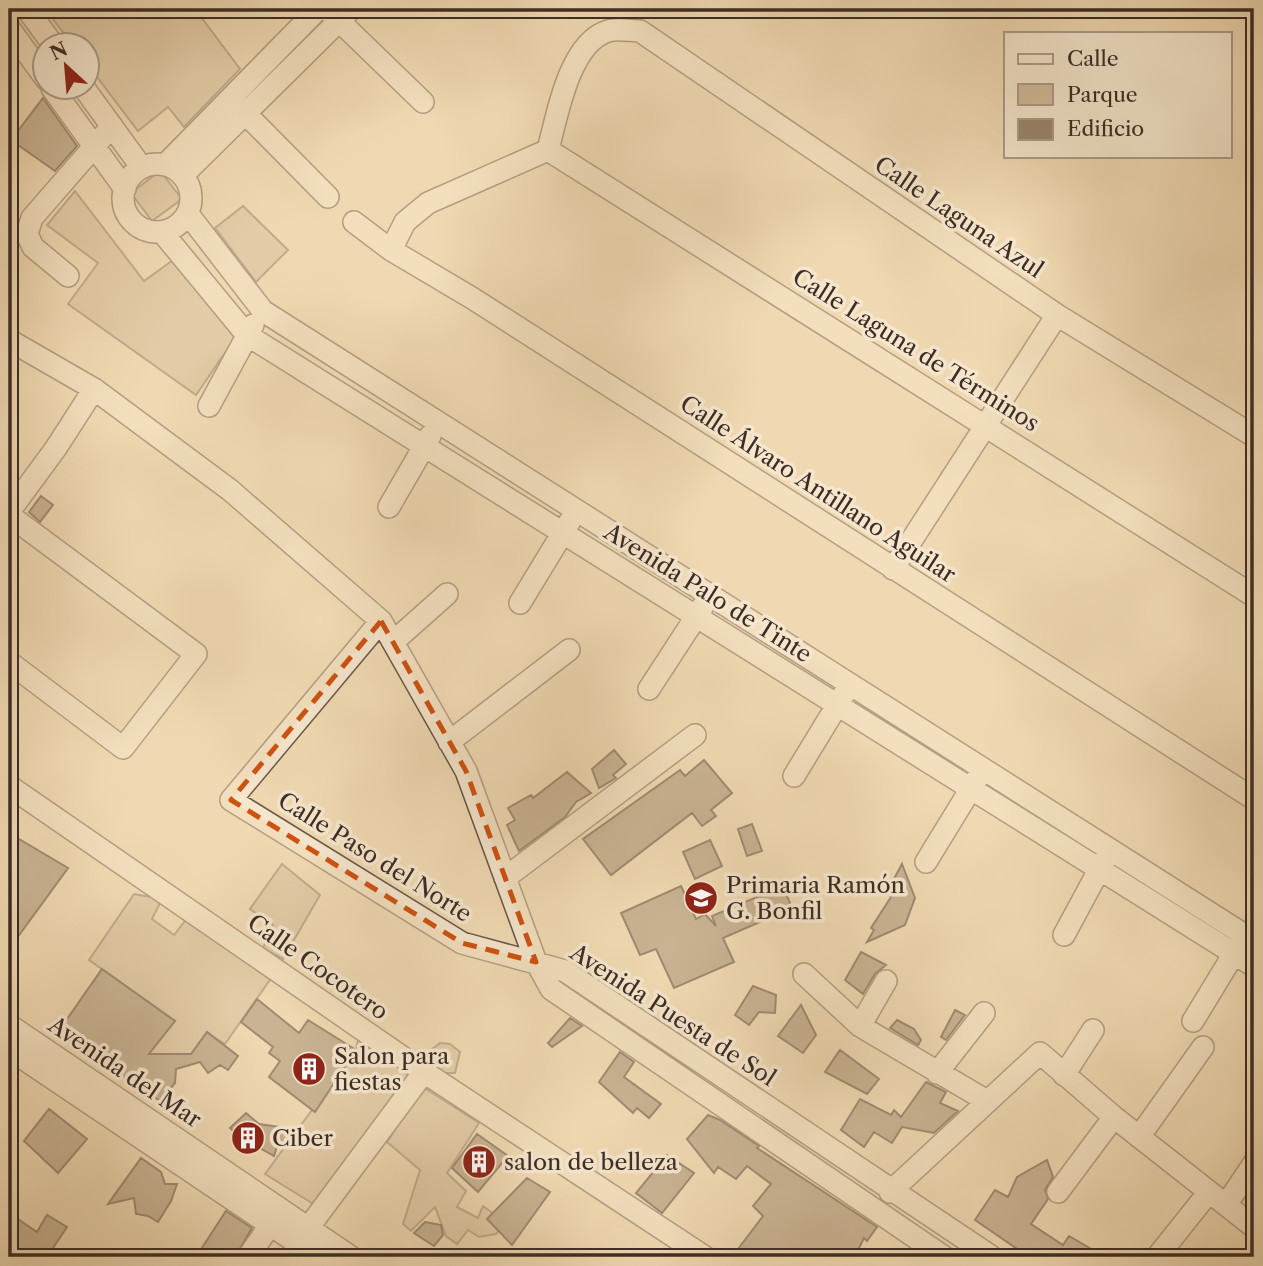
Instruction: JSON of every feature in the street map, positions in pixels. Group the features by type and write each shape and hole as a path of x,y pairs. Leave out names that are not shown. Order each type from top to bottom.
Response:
{"street":[{"path":"27,9 44,32"},
{"path":"174,170 232,100 318,9"},
{"path":"174,170 190,187 188,214 177,226 162,232 140,228 132,220 123,200 131,177 142,168 174,170 248,115 339,13 423,102"},
{"path":"9,28 32,60"},
{"name":"Calle Laguna Azul","path":"548,150 565,88 579,56 593,38 609,30 640,31 1057,315 1254,436"},
{"path":"232,100 328,197"},
{"path":"62,102 125,189"},
{"path":"94,102 142,168"},
{"path":"68,276 33,247 27,234 32,218 112,126"},
{"path":"391,250 405,222 428,203 548,150"},
{"name":"Calle Laguna de Términos","path":"548,150 986,424 1254,596"},
{"name":"Avenida Palo de Tinte","path":"188,214 263,311 1110,850 1244,943 1254,966"},
{"name":"Calle Álvaro Antillano Aguilar","path":"354,222 391,250 472,298 1254,799"},
{"name":"Avenida Palo de Tinte","path":"162,232 247,335 1100,869 1244,943"},
{"path":"209,406 263,311"},
{"path":"893,569 1057,315"},
{"path":"9,340 94,389 230,490 381,621 466,771 536,962"},
{"path":"9,662 122,748 196,654 9,513 94,389"},
{"path":"388,507 437,424"},
{"path":"520,603 576,511"},
{"path":"393,642 447,594"},
{"path":"649,689 709,595"},
{"name":"Calle Paso del Norte","path":"381,621 231,800 462,943 536,962"},
{"path":"449,742 569,650"},
{"path":"794,776 850,685"},
{"path":"505,878 695,735"},
{"path":"926,862 982,769"},
{"name":"Calle Cocotero","path":"9,786 424,1072 705,1257"},
{"path":"1064,935 1110,850"},
{"path":"1193,1021 1244,943"},
{"name":"Avenida Puesta de Sol","path":"536,962 565,971 859,1168 890,1192 992,1257"},
{"name":"Avenida Puesta de Sol","path":"536,962 551,989 844,1189 913,1249 944,1257"},
{"path":"804,974 860,1026 987,1101"},
{"path":"860,1026 886,981"},
{"path":"937,1073 984,1013"},
{"path":"632,1044 645,1025"},
{"name":"Avenida del Mar","path":"9,1026 302,1236 351,1257"},
{"path":"1064,1075 1093,1030"},
{"path":"1139,1137 1203,1047"},
{"name":"Avenida del Mar","path":"9,1049 276,1218"},
{"path":"890,1192 1040,1053 1114,1117 1254,1227"},
{"path":"302,1236 424,1072"},
{"path":"747,1122 760,1102"},
{"path":"1058,1192 1114,1117"},
{"path":"1157,1257 1254,1163"},
{"path":"844,1189 859,1168"},
{"path":"248,1257 276,1218"},
{"name":"Avenida del Mar","path":"302,1236 318,1257"}],"highlighted area":[{"path":"381,621 466,771 536,962 462,943 231,800"}],"green space":[{"path":"45,9 195,9 240,69 184,127 168,107 138,131 102,83 102,32 63,32"},
{"path":"160,171 182,199 152,221 131,193"},
{"path":"75,191 144,281 173,260 235,338 196,395 68,304 98,263 47,225"},
{"path":"243,206 288,250 256,282 215,228"},
{"path":"282,864 320,895 283,959 263,948 273,925 250,909"},
{"path":"134,894 162,899 152,919 174,935 189,916 272,977 225,1044 207,1033 191,1054 147,1054 175,1021 89,960"},
{"path":"360,1031 423,1072 323,1210 265,1174 356,1050"},
{"path":"440,1043 450,1044 460,1052 455,1073 440,1073 433,1062 421,1058"},
{"path":"423,1087 479,1123 447,1173 466,1191 457,1207 478,1218 483,1206 505,1222 496,1234 479,1237 468,1230 457,1244 446,1236 435,1207 411,1231 403,1224 420,1170 387,1142"}],"building":[{"path":"40,102 46,102 77,146 55,171 11,140"},
{"path":"41,496 53,505 40,522 29,512"},
{"path":"614,750 626,764 613,775 616,778 599,788 592,769"},
{"path":"704,760 732,793 711,810 716,816 702,826 692,813 611,875 583,839 680,770 685,776"},
{"path":"567,772 591,793 576,802 565,817 519,851 507,825 515,820 508,808 531,795 533,798"},
{"path":"752,824 762,851 747,856 738,829"},
{"path":"9,833 68,868 9,949"},
{"path":"710,840 722,866 695,879 683,852"},
{"path":"902,864 915,898 905,925 867,942 874,930 871,928 891,897 887,892"},
{"path":"681,886 696,919 705,914 716,926 712,916 783,886 792,908 723,938 734,962 674,988 656,949 640,955 621,913"},
{"path":"861,952 886,965 875,974 863,994 845,980"},
{"path":"102,969 175,1021 149,1054 191,1054 207,1032 238,1056 228,1070 220,1065 208,1073 200,1062 176,1069 175,1083 160,1101 90,1051 88,1053 58,1032"},
{"path":"753,986 776,995 775,1013 759,1012 749,1025 735,1015"},
{"name":"Salon para fiestas","path":"257,999 299,1033 308,1020 356,1050 315,1112 269,1077 280,1061 269,1053 273,1047 241,1022"},
{"path":"801,1005 816,1035 803,1053 778,1036"},
{"path":"955,1010 965,1015 946,1040 941,1037"},
{"path":"570,1018 582,1026 552,1047 548,1043"},
{"path":"897,1020 914,1029 921,1040 918,1045 890,1028"},
{"path":"840,1050 879,1079 867,1094 825,1072"},
{"path":"620,1052 634,1062 624,1077 661,1104 649,1118 637,1108 633,1113 599,1082"},
{"path":"926,1082 946,1092 940,1103 958,1111 934,1133 902,1127 892,1143 874,1132 864,1147 841,1130 860,1099 891,1115 894,1110 901,1117"},
{"path":"49,1109 87,1139 58,1173 24,1141"},
{"path":"246,1113 259,1124 293,1129 282,1145 278,1143 274,1156 253,1144 251,1147 230,1128"},
{"path":"708,1115 720,1120 759,1146 757,1148 877,1227 867,1241 864,1238 859,1248 849,1254 840,1251 829,1257 732,1257 763,1216 753,1206 771,1184 747,1166 736,1179 718,1167 714,1173 687,1139"},
{"name":"salon de belleza","path":"477,1134 508,1156 478,1192 452,1168"},
{"path":"667,1155 694,1173 662,1213 636,1193"},
{"path":"141,1158 161,1172 165,1184 177,1184 171,1201 158,1222 148,1216 136,1214 134,1198 108,1204"},
{"path":"1047,1160 1053,1177 1045,1190 1048,1199 1031,1224 1063,1245 1069,1236 1105,1257 1029,1257 975,1220 995,1190 1008,1197 1017,1177"},
{"path":"527,1178 550,1192 512,1245 487,1219"},
{"path":"226,1211 252,1228 235,1257 196,1257"},
{"path":"9,1213 37,1232 47,1215 67,1227 47,1257 9,1257"},
{"path":"425,1222 441,1225 443,1235 434,1246 414,1233"}],"place":[{"name":"Primaria Ramón G. Bonfil","path":"701,898"},
{"name":"Salon para fiestas","path":"309,1069"},
{"name":"Ciber","path":"248,1138"},
{"name":"salon de belleza","path":"479,1162"}]}
